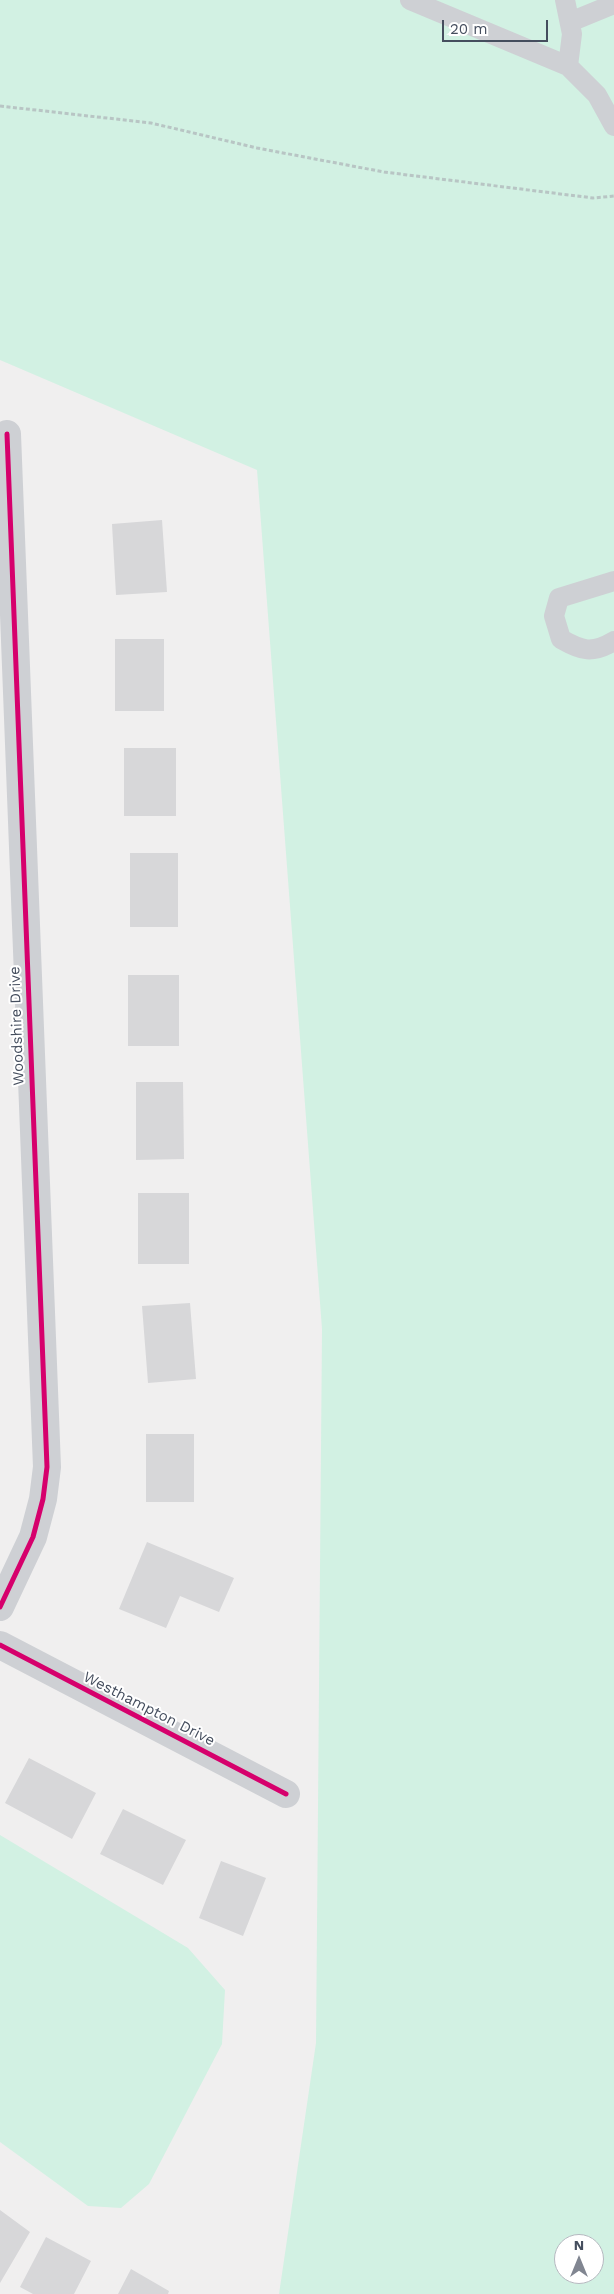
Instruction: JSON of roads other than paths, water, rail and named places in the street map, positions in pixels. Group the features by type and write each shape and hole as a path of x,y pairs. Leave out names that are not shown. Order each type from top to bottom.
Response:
{"street":[{"name":"Woodshire Drive","path":"0,1607 33,1537 43,1499 47,1467 6,574 7,434"},
{"name":"Westhampton Drive","path":"0,1646 286,1794"}],"lane":[{"path":"410,0 568,66 597,95 614,126"},
{"path":"565,0 572,34 568,66"},
{"path":"570,22 614,4"},
{"path":"614,580 559,598 554,616 561,639 580,650 601,649 614,641"}]}
